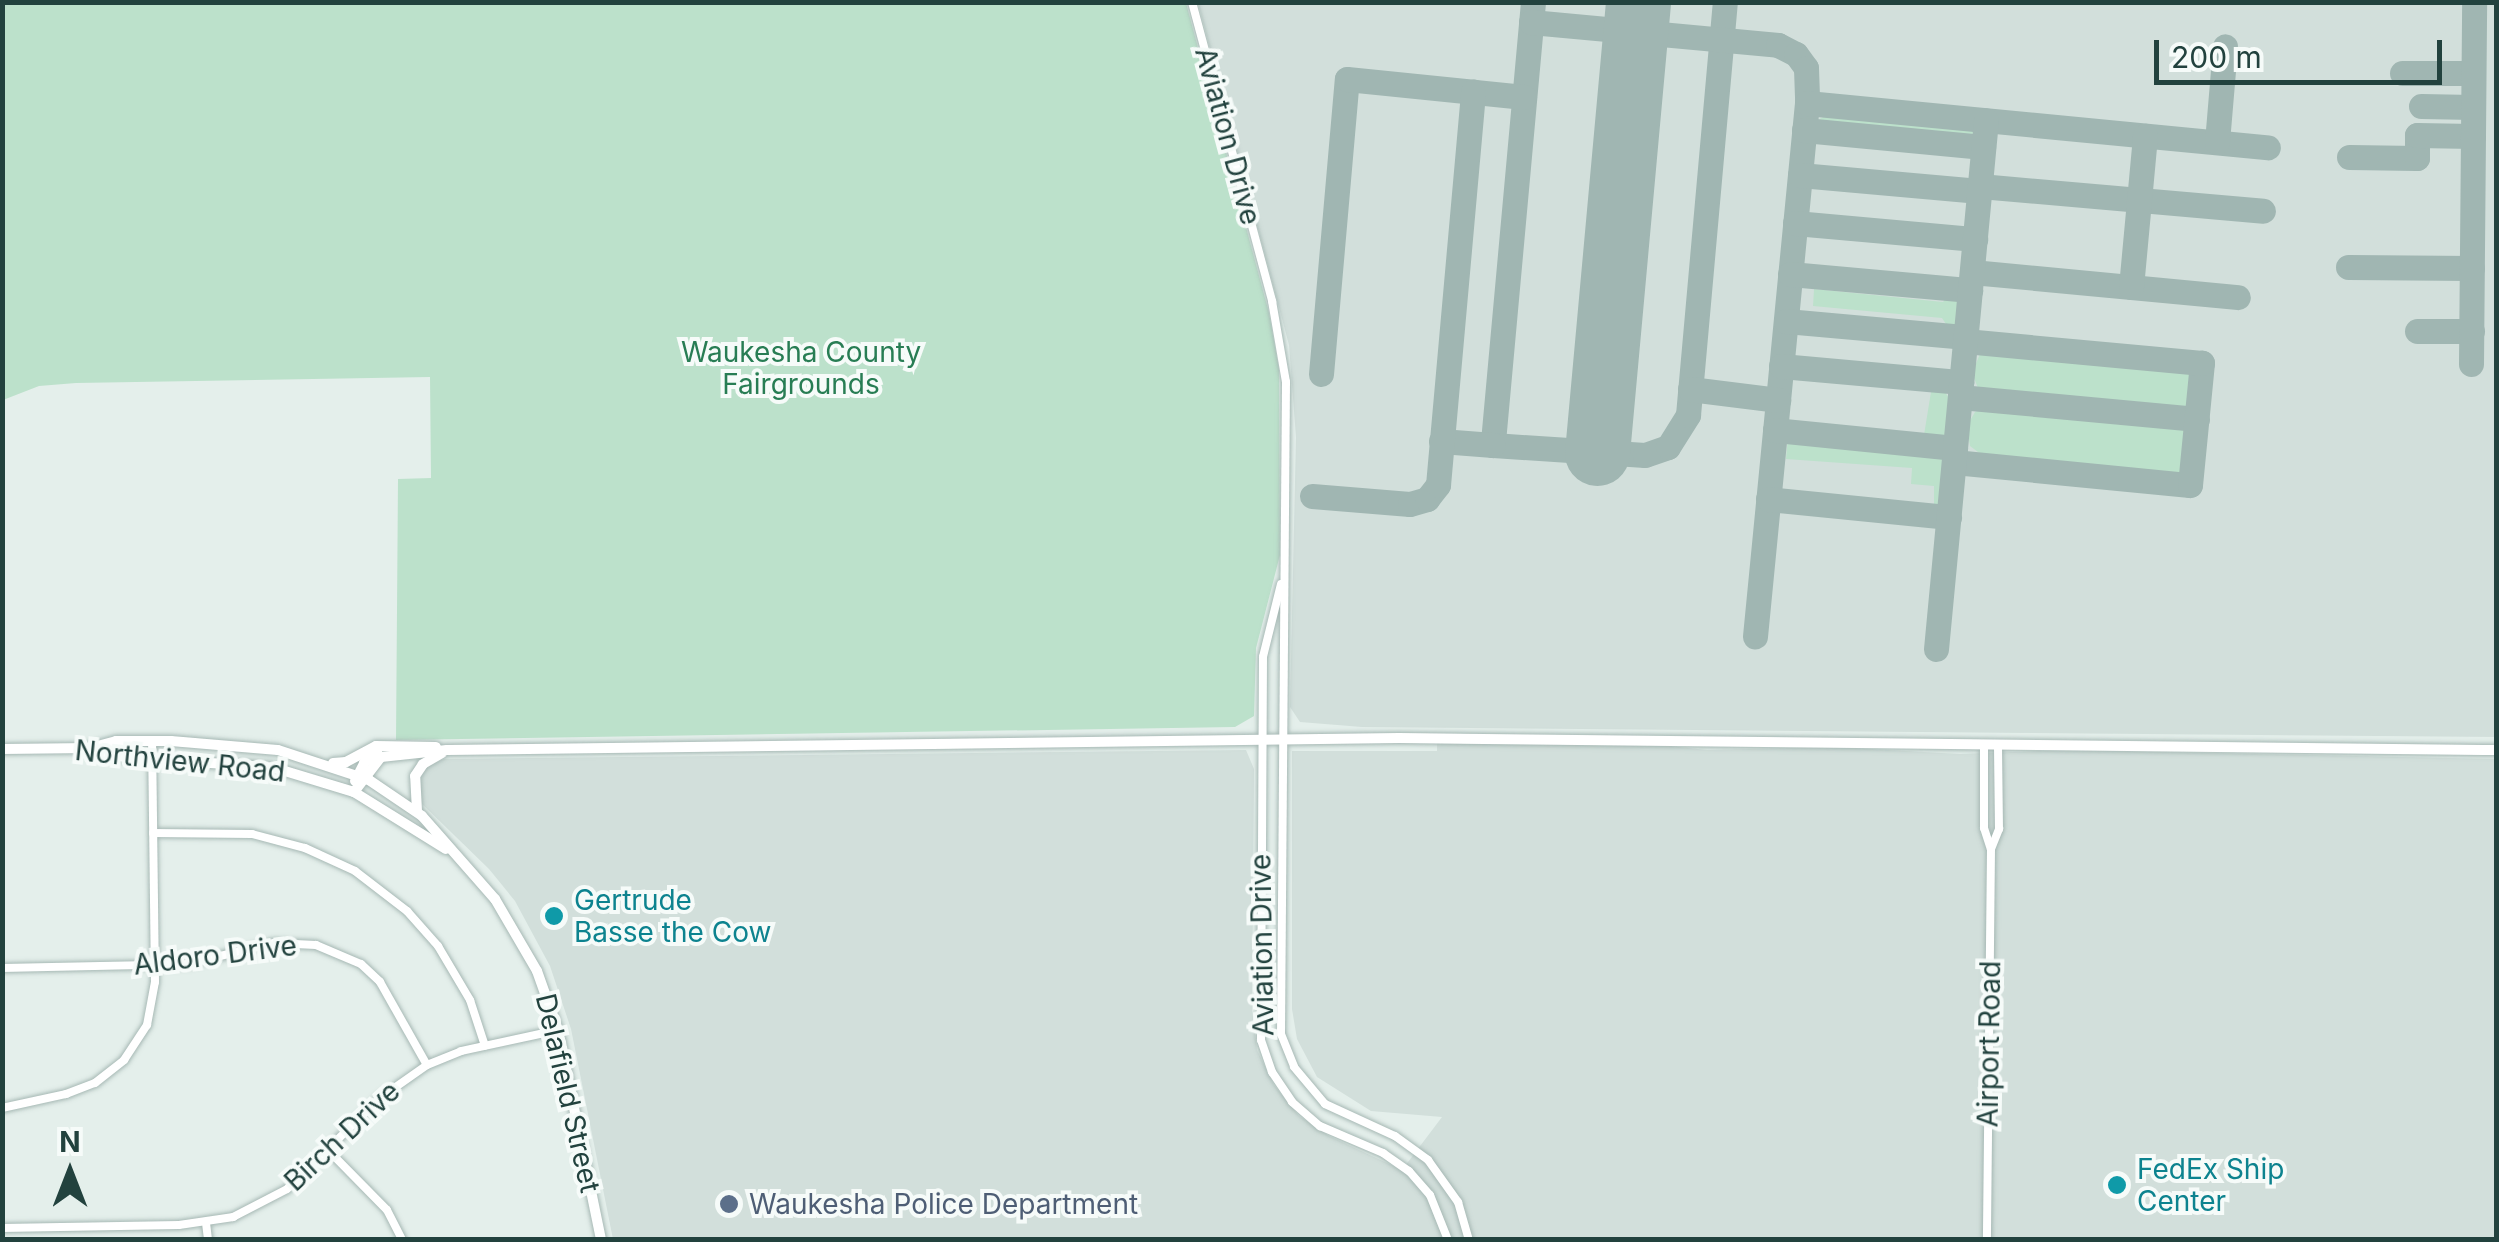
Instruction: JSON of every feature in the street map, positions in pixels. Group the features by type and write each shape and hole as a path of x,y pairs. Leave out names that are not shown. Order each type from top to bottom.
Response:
{"street":[{"name":"Aviation Drive","path":"1192,2 1283,356 1288,415 1279,1017 1294,1068 1325,1104 1402,1140 1428,1160 1450,1187 1469,1240"},
{"name":"Aviation Drive","path":"1286,566 1265,645 1261,739 1258,1021 1266,1056 1282,1088 1320,1126 1390,1157 1430,1195 1448,1240"},
{"path":"325,762 346,762 369,748 387,746 447,750 1261,739 2496,750"},
{"name":"Delafield Street","path":"90,748 116,741 236,745 325,762 361,777 418,812 495,899 518,934 558,1030 600,1240"},
{"path":"2,1108 81,1090 116,1068 146,1025 155,965 152,741"},
{"name":"Airport Road","path":"1984,744 1984,828 1991,848 1988,1240"},
{"name":"Airport Road","path":"1991,848 1998,829 1998,745"},
{"path":"354,792 368,757 387,746"},
{"name":"Northview Road","path":"2,750 90,748 117,756 275,768 354,792"},
{"path":"361,777 381,757 447,750"},
{"path":"418,812 414,776 422,764 447,750"},
{"name":"Delafield Street","path":"354,792 455,855"},
{"path":"153,833 252,834 305,848 355,871 392,897 438,946 470,1000 485,1046"},
{"path":"1260,851 1280,852"},
{"name":"Aldoro Drive","path":"2,968 198,962 289,942 337,951 380,982 426,1065"},
{"name":"Birch Drive","path":"2,1228 206,1223 272,1199 380,1098 426,1065 485,1046 558,1030"},
{"path":"1282,1088 1294,1068"},
{"path":"1390,1157 1402,1140"},
{"path":"328,1150 387,1210 402,1240"},
{"path":"206,1223 208,1240"}],"shaded area":[{"path":"1198,3 2496,3 2496,737 1362,727 1300,722 1290,707 1296,437 1289,345"},
{"path":"1437,742 1641,743 1707,750 1833,747 1960,754 2067,750 2496,759 2496,1239 613,1239 571,1029 550,966 515,901 489,869 419,801 422,769 444,759 1246,750 1254,769 1252,1010 1257,1050 1274,1085 1299,1116 1329,1136 1402,1170 1442,1117 1371,1111 1317,1077 1297,1039 1292,1009 1292,751 1437,751"}],"green space":[{"name":"Waukesha County Fairgrounds","path":"3,3 1186,3 1269,313 1279,369 1280,555 1256,648 1254,716 1235,727 396,740 398,479 431,478 430,377 76,383 39,386 3,400"},
{"path":"1830,113 1972,126 1974,131 1972,135 1818,120"},
{"path":"1814,289 1943,302 1952,292 1962,300 1960,321 1950,330 1942,318 1813,306"},
{"path":"1995,349 2188,366 2195,378 2193,405 2182,412 1992,395 1978,388 1972,373 1980,354"},
{"path":"1931,392 1945,392 1953,404 1950,442 1923,441"},
{"path":"1992,406 2183,423 2190,434 2187,467 2176,475 1986,458 1970,446 1967,426 1975,412"},
{"path":"1788,437 1944,452 1949,455 1944,506 1934,509 1934,486 1911,484 1912,468 1786,459"}],"taxiway":[{"path":"1533,2 1493,445 1645,455 1668,447 1688,415 1725,2"},
{"path":"2471,364 2474,2"},
{"path":"1531,22 1778,45 1796,54 1806,68 1807,103 1755,636"},
{"path":"2217,142 2225,46"},
{"path":"2402,73 2473,73"},
{"path":"1321,374 1347,79 1524,97"},
{"path":"1312,496 1410,504 1427,499 1438,485 1473,92"},
{"path":"1807,103 2268,147"},
{"path":"2421,106 2473,107"},
{"path":"1936,649 1986,120"},
{"path":"1804,130 1983,147"},
{"path":"2349,157 2417,158 2417,135 2473,136"},
{"path":"2131,287 2145,136"},
{"path":"1800,175 1979,191"},
{"path":"1980,186 2263,211"},
{"path":"1795,223 1975,239"},
{"path":"2348,267 2472,268"},
{"path":"1972,272 2238,297"},
{"path":"1790,274 1970,290"},
{"path":"1786,321 1966,337"},
{"path":"2417,331 2472,331"},
{"path":"1954,462 2190,485 2202,363 1965,341"},
{"path":"1781,366 1961,382"},
{"path":"1690,389 1778,400"},
{"path":"1960,397 2197,419"},
{"path":"1775,430 1955,448"},
{"path":"1441,441 1493,445"},
{"path":"1768,499 1949,517"}],"runway":[{"path":"1597,453 1638,2"}],"place":[{"name":"Gertrude Basse the Cow","path":"554,916"},
{"name":"FedEx Ship Center","path":"2117,1185"},
{"name":"Waukesha Police Department","path":"729,1204"}]}
